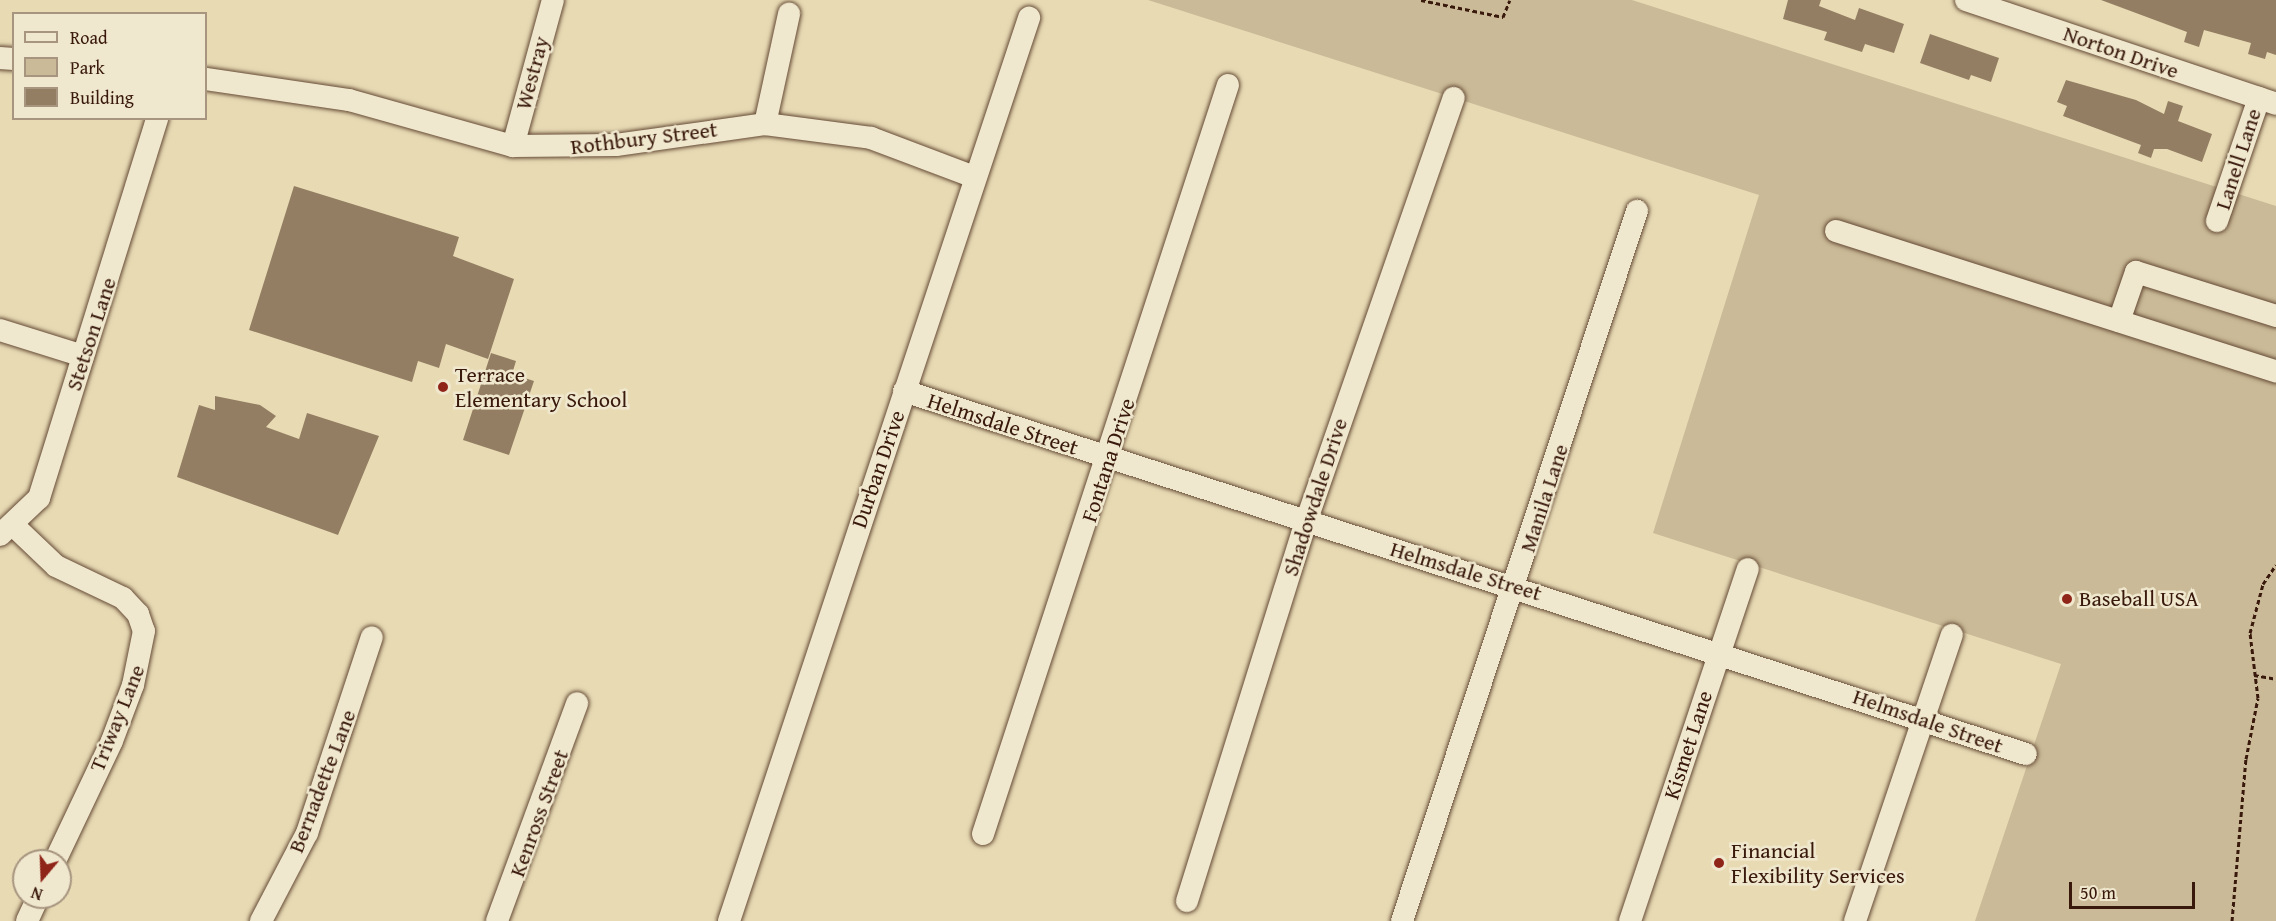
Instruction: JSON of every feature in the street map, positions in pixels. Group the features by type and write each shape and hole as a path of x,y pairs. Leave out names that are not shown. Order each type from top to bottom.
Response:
{"street":[{"name":"Westray","path":"513,146 553,0"},
{"name":"Norton Drive","path":"1966,0 2267,101"},
{"path":"765,124 789,14"},
{"name":"Durban Drive","path":"729,921 974,177 1029,18"},
{"name":"Rothbury Street","path":"207,80 349,99 513,146 606,146 765,124 871,138 974,177"},
{"name":"Fontana Drive","path":"983,834 1109,459 1228,85"},
{"name":"Shadowdale Drive","path":"1187,901 1306,522 1454,98"},
{"name":"Lanell Lane","path":"2217,221 2267,101"},
{"name":"Stetson Lane","path":"7,531 39,498 156,120"},
{"name":"Manila Lane","path":"1402,921 1637,211"},
{"path":"1836,231 2276,371"},
{"path":"2119,321 2136,272 2276,316"},
{"path":"0,330 83,356"},
{"name":"Helmsdale Street","path":"904,391 1306,522 1513,585 2026,754"},
{"name":"Triway Lane","path":"7,531 56,566 123,598 138,614 144,631 133,685 112,741 61,849"},
{"name":"Kismet Lane","path":"1630,921 1748,569"},
{"path":"1855,921 1952,635"},
{"name":"Bernadette Lane","path":"261,921 307,833 372,637"},
{"name":"Kenross Street","path":"497,921 577,703"}],"path":[{"path":"1421,0 1503,17 1510,0"},
{"path":"2232,921 2246,759 2258,698 2250,633 2263,584 2276,565"},
{"path":"2254,675 2276,679"}],"green space":[{"name":"Baseball USA","path":"1148,0 1632,0 2276,206 2276,921 1975,921 2061,664 1653,533 1759,195"}],"building":[{"path":"1788,0 1821,0 1819,6 1855,20 1859,8 1904,24 1894,53 1865,44 1862,52 1824,40 1827,32 1783,19"},
{"path":"2101,0 2276,0 2276,55 2267,52 2265,59 2248,54 2251,43 2204,30 2199,47 2184,42 2187,32"},
{"path":"1930,34 1999,58 1991,82 1971,75 1969,80 1920,63"},
{"path":"2066,80 2136,100 2164,114 2168,101 2183,106 2178,121 2212,134 2202,162 2167,149 2154,149 2151,158 2138,153 2141,145 2063,116 2067,106 2057,102"},
{"path":"294,186 459,237 453,256 514,279 488,359 446,344 439,368 418,361 412,382 249,330"},
{"path":"491,353 516,361 512,374 534,381 509,455 463,440"},
{"path":"215,396 260,405 276,416 266,427 299,439 307,413 379,436 338,535 177,477 199,405 215,410"}],"place":[{"name":"Terrace Elementary School","path":"443,387"},
{"name":"Baseball USA","path":"2067,599"},
{"name":"Financial Flexibility Services","path":"1719,863"}]}
